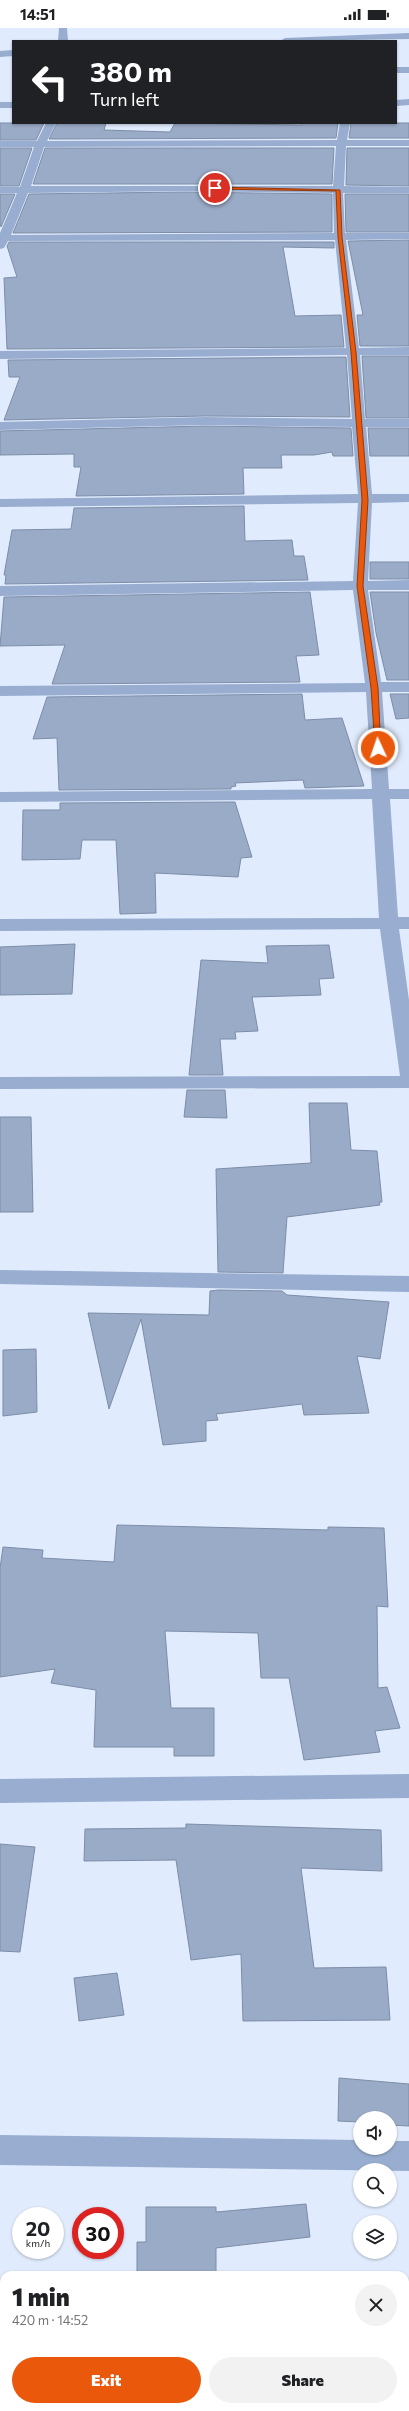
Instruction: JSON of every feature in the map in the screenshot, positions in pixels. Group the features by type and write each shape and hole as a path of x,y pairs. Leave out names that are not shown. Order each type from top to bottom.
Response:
{"street":[{"path":"63,28 63,40"},
{"path":"337,28 347,40 409,36"},
{"path":"0,54 12,53"},
{"path":"397,70 409,70"},
{"path":"397,102 409,102"},
{"path":"0,105 12,105"},
{"path":"50,124 41,142 24,190 1,241 409,236"},
{"path":"346,124 341,144 338,190 340,237 353,352 365,500 360,586 374,688 389,922 409,1074"},
{"path":"0,144 41,142 409,143"},
{"path":"0,190 184,188 409,190"},
{"path":"0,355 409,351"},
{"path":"0,426 271,421 322,421 358,424 409,423"},
{"path":"0,503 365,500 409,498"},
{"path":"0,591 409,585"},
{"path":"0,691 409,687"},
{"path":"0,797 409,794"},
{"path":"0,925 409,923"},
{"path":"0,1083 409,1082"},
{"path":"0,1277 409,1284"},
{"path":"0,1791 409,1786"},
{"path":"0,2150 409,2156"}],"building":[{"path":"0,123 44,124 36,140 0,140"},
{"path":"409,123 409,138 349,138 351,124"},
{"path":"56,124 106,124 104,130 170,132 174,124 338,124 336,138 49,139"},
{"path":"0,148 32,148 19,186 0,186"},
{"path":"45,148 334,148 332,184 33,184"},
{"path":"347,148 409,148 409,186 346,185"},
{"path":"184,192 332,194 332,232 13,233 29,194"},
{"path":"0,194 15,194 1,227 0,223"},
{"path":"345,194 409,194 409,232 346,232"},
{"path":"409,240 409,346 360,346 357,315 363,315 348,241"},
{"path":"9,242 334,242 334,248 283,247 295,316 341,315 344,347 7,349 4,278 17,277 7,246"},
{"path":"362,356 409,356 409,418 366,418"},
{"path":"346,357 350,417 205,416 4,420 20,377 9,377 8,360"},
{"path":"205,426 351,428 353,456 333,456 332,452 314,455 281,455 282,468 243,468 244,494 76,496 81,467 74,467 74,454 0,455 0,431"},
{"path":"368,428 409,428 409,456 370,456"},
{"path":"244,506 245,541 292,540 294,556 304,556 308,580 5,584 6,575 4,575 12,530 71,529 74,508"},
{"path":"370,562 409,562 409,579 370,579"},
{"path":"310,592 319,655 296,656 300,682 52,684 65,645 0,646 4,597"},
{"path":"370,592 409,592 409,680 387,680 376,633"},
{"path":"302,694 305,720 342,718 364,786 305,788 303,780 235,783 236,786 231,787 231,789 59,790 57,738 33,739 47,697"},
{"path":"390,694 409,694 409,718 396,719"},
{"path":"235,802 252,857 241,858 238,877 155,873 156,913 120,914 116,840 82,840 80,859 22,860 23,810 60,810 60,803"},
{"path":"75,944 72,994 0,995 0,947"},
{"path":"329,945 334,978 319,979 321,995 252,997 258,1031 235,1032 236,1039 220,1039 223,1075 189,1075 201,960 268,963 266,946"},
{"path":"187,1090 225,1090 227,1118 184,1117"},
{"path":"309,1103 347,1103 351,1150 377,1151 382,1202 379,1202 380,1205 287,1217 283,1273 218,1272 216,1169 311,1163"},
{"path":"0,1117 31,1117 33,1212 0,1212"},
{"path":"210,1291 282,1291 287,1295 389,1302 380,1359 357,1356 369,1413 304,1415 302,1404 216,1414 218,1420 206,1421 206,1441 163,1445 141,1319 109,1409 88,1313 209,1315"},
{"path":"36,1349 37,1412 3,1416 3,1350"},
{"path":"117,1525 328,1530 328,1527 384,1528 388,1607 377,1606 378,1688 387,1687 400,1728 375,1731 380,1752 304,1760 289,1678 261,1678 258,1633 165,1631 171,1708 214,1708 214,1756 174,1756 174,1747 94,1747 96,1690 51,1683 55,1669 0,1677 0,1568 3,1547 43,1550 42,1558 114,1562"},
{"path":"186,1824 381,1830 382,1871 301,1868 314,1968 386,1967 390,2020 243,2021 241,1954 191,1960 176,1860 84,1861 85,1829 186,1828"},
{"path":"0,1844 35,1847 20,1952 0,1951"},
{"path":"117,1973 124,2015 79,2021 74,1978"},
{"path":"339,2078 409,2084 409,2126 397,2125 397,2111 353,2111 353,2122 338,2121"},
{"path":"306,2204 310,2237 216,2248 216,2271 137,2271 137,2242 146,2242 146,2207 216,2207 216,2212"}],"route":[{"path":"215,188 338,190 340,237 353,352 365,500 360,586 374,688 378,748"}]}
